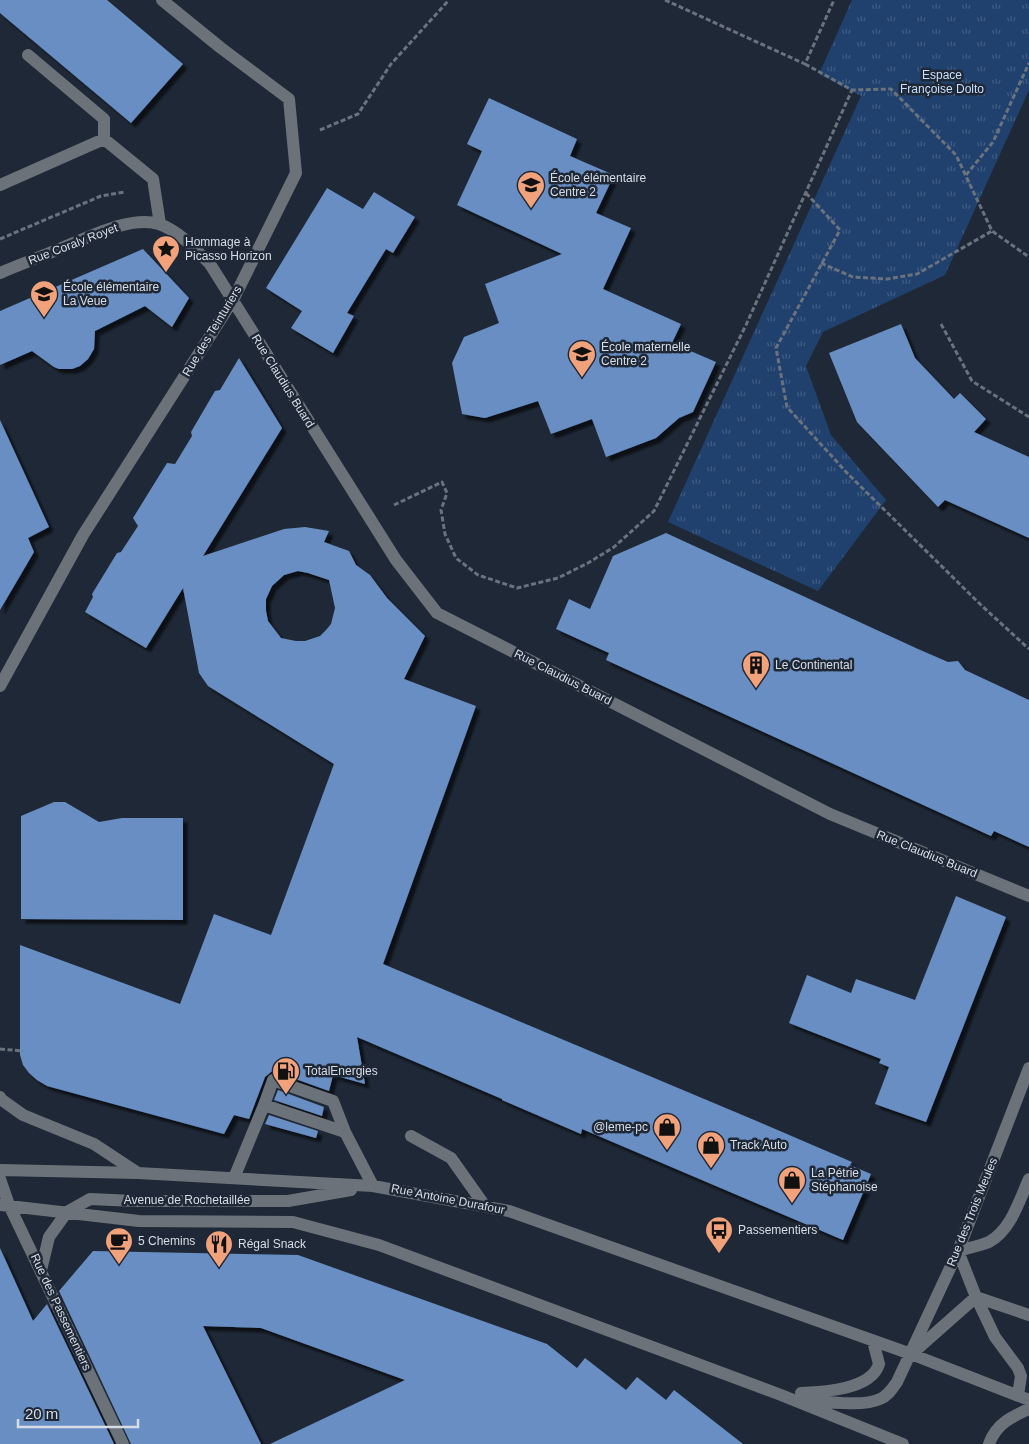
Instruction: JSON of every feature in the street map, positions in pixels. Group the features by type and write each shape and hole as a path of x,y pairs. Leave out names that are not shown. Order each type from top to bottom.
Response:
{"street":[{"name":"Rue des Teinturiers","path":"0,686 84,535 233,300 296,173 289,99 221,48 162,0"},
{"path":"28,55 104,119 104,139"},
{"path":"0,185 104,139"},
{"path":"104,139 154,179 160,224"},
{"name":"Rue Coraly Royet","path":"0,273 109,229 132,223 147,222 160,224 185,240 210,264 233,300"},
{"name":"Rue Claudius Buard","path":"233,300 396,560 437,613 830,814 1029,896"},
{"name":"Rue des Trois Meules","path":"911,1354 958,1250 1029,1068"},
{"path":"234,1178 274,1080 333,1101 345,1132 373,1186"},
{"path":"0,1097 22,1115 94,1144 138,1173"},
{"path":"264,1105 345,1132"},
{"path":"411,1136 451,1158 485,1206"},
{"name":"Rue Antoine Durafour","path":"0,1170 138,1173 373,1186 509,1211 911,1354 1023,1398 1021,1376 1018,1368 995,1337 976,1297 958,1250"},
{"name":"Rue des Passementiers","path":"0,1179 5,1205 41,1270 123,1444"},
{"path":"958,1250 982,1244 998,1236 1011,1218 1029,1179"},
{"name":"Avenue de Rochetaillée","path":"41,1270 49,1238 67,1212 90,1199 288,1201 373,1186"},
{"path":"5,1205 139,1222 293,1222 379,1245 781,1395 903,1444"},
{"path":"781,1395 833,1403 870,1402 881,1399 890,1392 897,1382 911,1354 976,1297 1029,1315"},
{"path":"781,1395 843,1389 859,1383 872,1375 878,1368 879,1364 873,1341"},
{"path":"989,1444 991,1437 1002,1423 1029,1409"}],"path":[{"path":"293,141 358,114 391,64 449,0"},
{"path":"665,0 805,64 852,90 891,89 956,155 992,231 1029,257"},
{"path":"805,64 834,0"},
{"path":"966,175 993,142 1029,63"},
{"path":"370,519 390,507 442,482 447,493 441,510 445,534 456,558 478,575 516,588 558,578 614,547 654,511 738,342 852,90"},
{"path":"806,193 840,230 776,348 787,407 848,474 982,606 1029,649"},
{"path":"821,263 853,276 887,279 917,274 992,231"},
{"path":"941,324 972,381 1029,417"},
{"path":"0,1049 23,1051"}],"green space":[{"name":"Espace Françoise Dolto","path":"852,0 1029,0 1029,90 945,275 823,332 806,366 831,435 886,500 818,591 668,522 861,96 819,74"}],"building":[{"path":"0,0 107,0 183,64 131,123 0,13"},
{"path":"489,98 577,139 570,156 614,175 596,213 631,228 603,289 681,324 672,343 716,362 693,412 679,418 656,438 606,457 592,419 551,434 538,401 485,418 462,414 452,363 464,337 499,323 485,284 562,254 457,205 482,151 467,144"},
{"path":"327,188 363,209 374,192 415,217 393,253 386,249 347,313 354,316 333,353 291,328 302,311 266,288"},
{"path":"143,249 189,298 172,327 145,306 95,331 94,349 88,359 80,366 72,369 59,369 32,351 0,365 0,311"},
{"path":"901,324 915,358 954,399 960,393 986,419 974,432 1029,457 1029,538 945,500 938,507 857,422 829,353"},
{"path":"239,358 282,428 203,556 284,529 305,527 329,531 324,542 349,551 356,565 370,575 387,598 425,636 404,679 476,706 383,964 852,1162 850,1165 871,1174 843,1240 582,1129 581,1134 357,1037 365,1084 333,1075 329,1091 276,1072 271,1072 265,1077 249,1119 234,1115 224,1134 47,1086 29,1073 23,1065 20,1055 20,945 180,1004 214,914 271,935 334,764 208,686 199,673 183,588 146,648 85,612 93,597 92,594 117,553 121,552 138,526 133,518 167,463 175,464 215,391 220,390","holes":["298,571 329,580 335,608 331,624 320,636 305,641 281,638 268,621 266,599 272,586 284,575"]},
{"path":"0,420 49,527 28,538 34,552 0,610"},
{"path":"666,533 918,649 948,662 958,661 965,670 1029,700 1029,847 994,831 991,836 606,660 609,653 556,629 569,599 590,609 613,556"},
{"path":"54,802 65,802 99,822 122,818 183,818 183,920 21,919 21,816"},
{"path":"956,896 1006,917 926,1122 875,1104 889,1067 879,1063 881,1059 789,1023 807,975 851,993 856,979 915,1000"},
{"path":"278,1090 324,1107 322,1116 274,1100"},
{"path":"269,1115 318,1131 316,1138 265,1124"},
{"path":"0,1248 33,1321 47,1304 114,1444 0,1444"},
{"path":"93,1251 298,1255 547,1344 577,1368 585,1358 626,1390 637,1377 666,1400 674,1390 743,1444 270,1444 405,1380 261,1328 203,1326 261,1444 131,1444 59,1291"}],"place":[{"name":"École élémentaire Centre 2","path":"531,209"},
{"name":"Hommage à Picasso Horizon","path":"166,273"},
{"name":"École élémentaire La Veue","path":"44,318"},
{"name":"École maternelle Centre 2","path":"582,378"},
{"name":"Le Continental","path":"756,689"},
{"name":"TotalEnergies","path":"286,1095"},
{"name":"@leme-pc","path":"667,1151"},
{"name":"Track Auto","path":"711,1169"},
{"name":"La Pétrie Stéphanoise","path":"792,1204"},
{"name":"Passementiers","path":"719,1254"},
{"name":"5 Chemins","path":"119,1265"},
{"name":"Régal Snack","path":"219,1268"}]}
